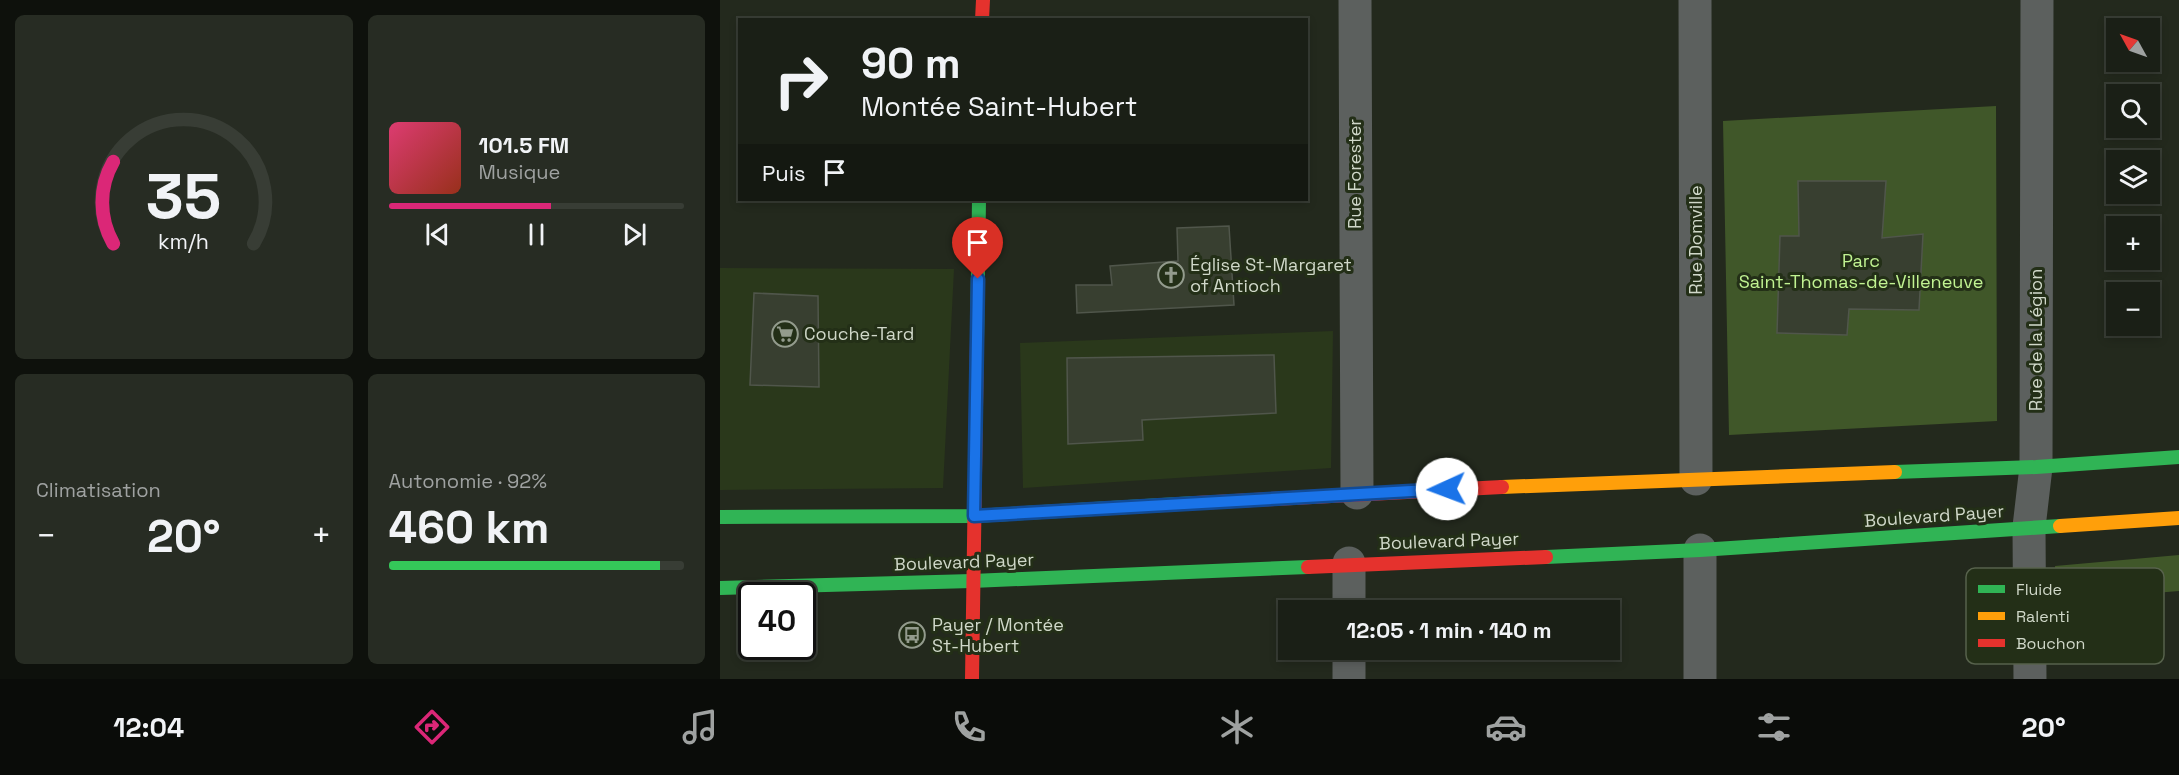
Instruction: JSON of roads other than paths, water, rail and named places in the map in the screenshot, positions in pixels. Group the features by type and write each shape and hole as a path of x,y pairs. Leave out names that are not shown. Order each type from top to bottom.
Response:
{"street":[{"path":"982,18 983,0"},
{"name":"Rue Forester","path":"1355,0 1357,493"},
{"name":"Rue Domville","path":"1695,0 1696,479"},
{"name":"Rue de la Légion","path":"2029,568 2029,527 2036,466 2037,0"},
{"path":"972,679 979,201"},
{"path":"720,517 974,516 1357,493 2036,466 2179,457"},
{"name":"Boulevard Payer","path":"720,588 972,581 1349,563 1700,550 2179,518"},
{"path":"1700,550 1700,679"},
{"path":"1349,563 1349,600"},
{"path":"1349,660 1349,679"},
{"name":"Rue de la Légion","path":"2030,664 2030,679"}],"place":[{"name":"Église St-Margaret of Antioch","path":"1171,275"},
{"name":"Couche-Tard","path":"785,334"},
{"name":"Payer / Montée St-Hubert","path":"912,635"}],"park label":[{"name":"Parc Saint-Thomas-de-Villeneuve","path":"1861,271"}]}
